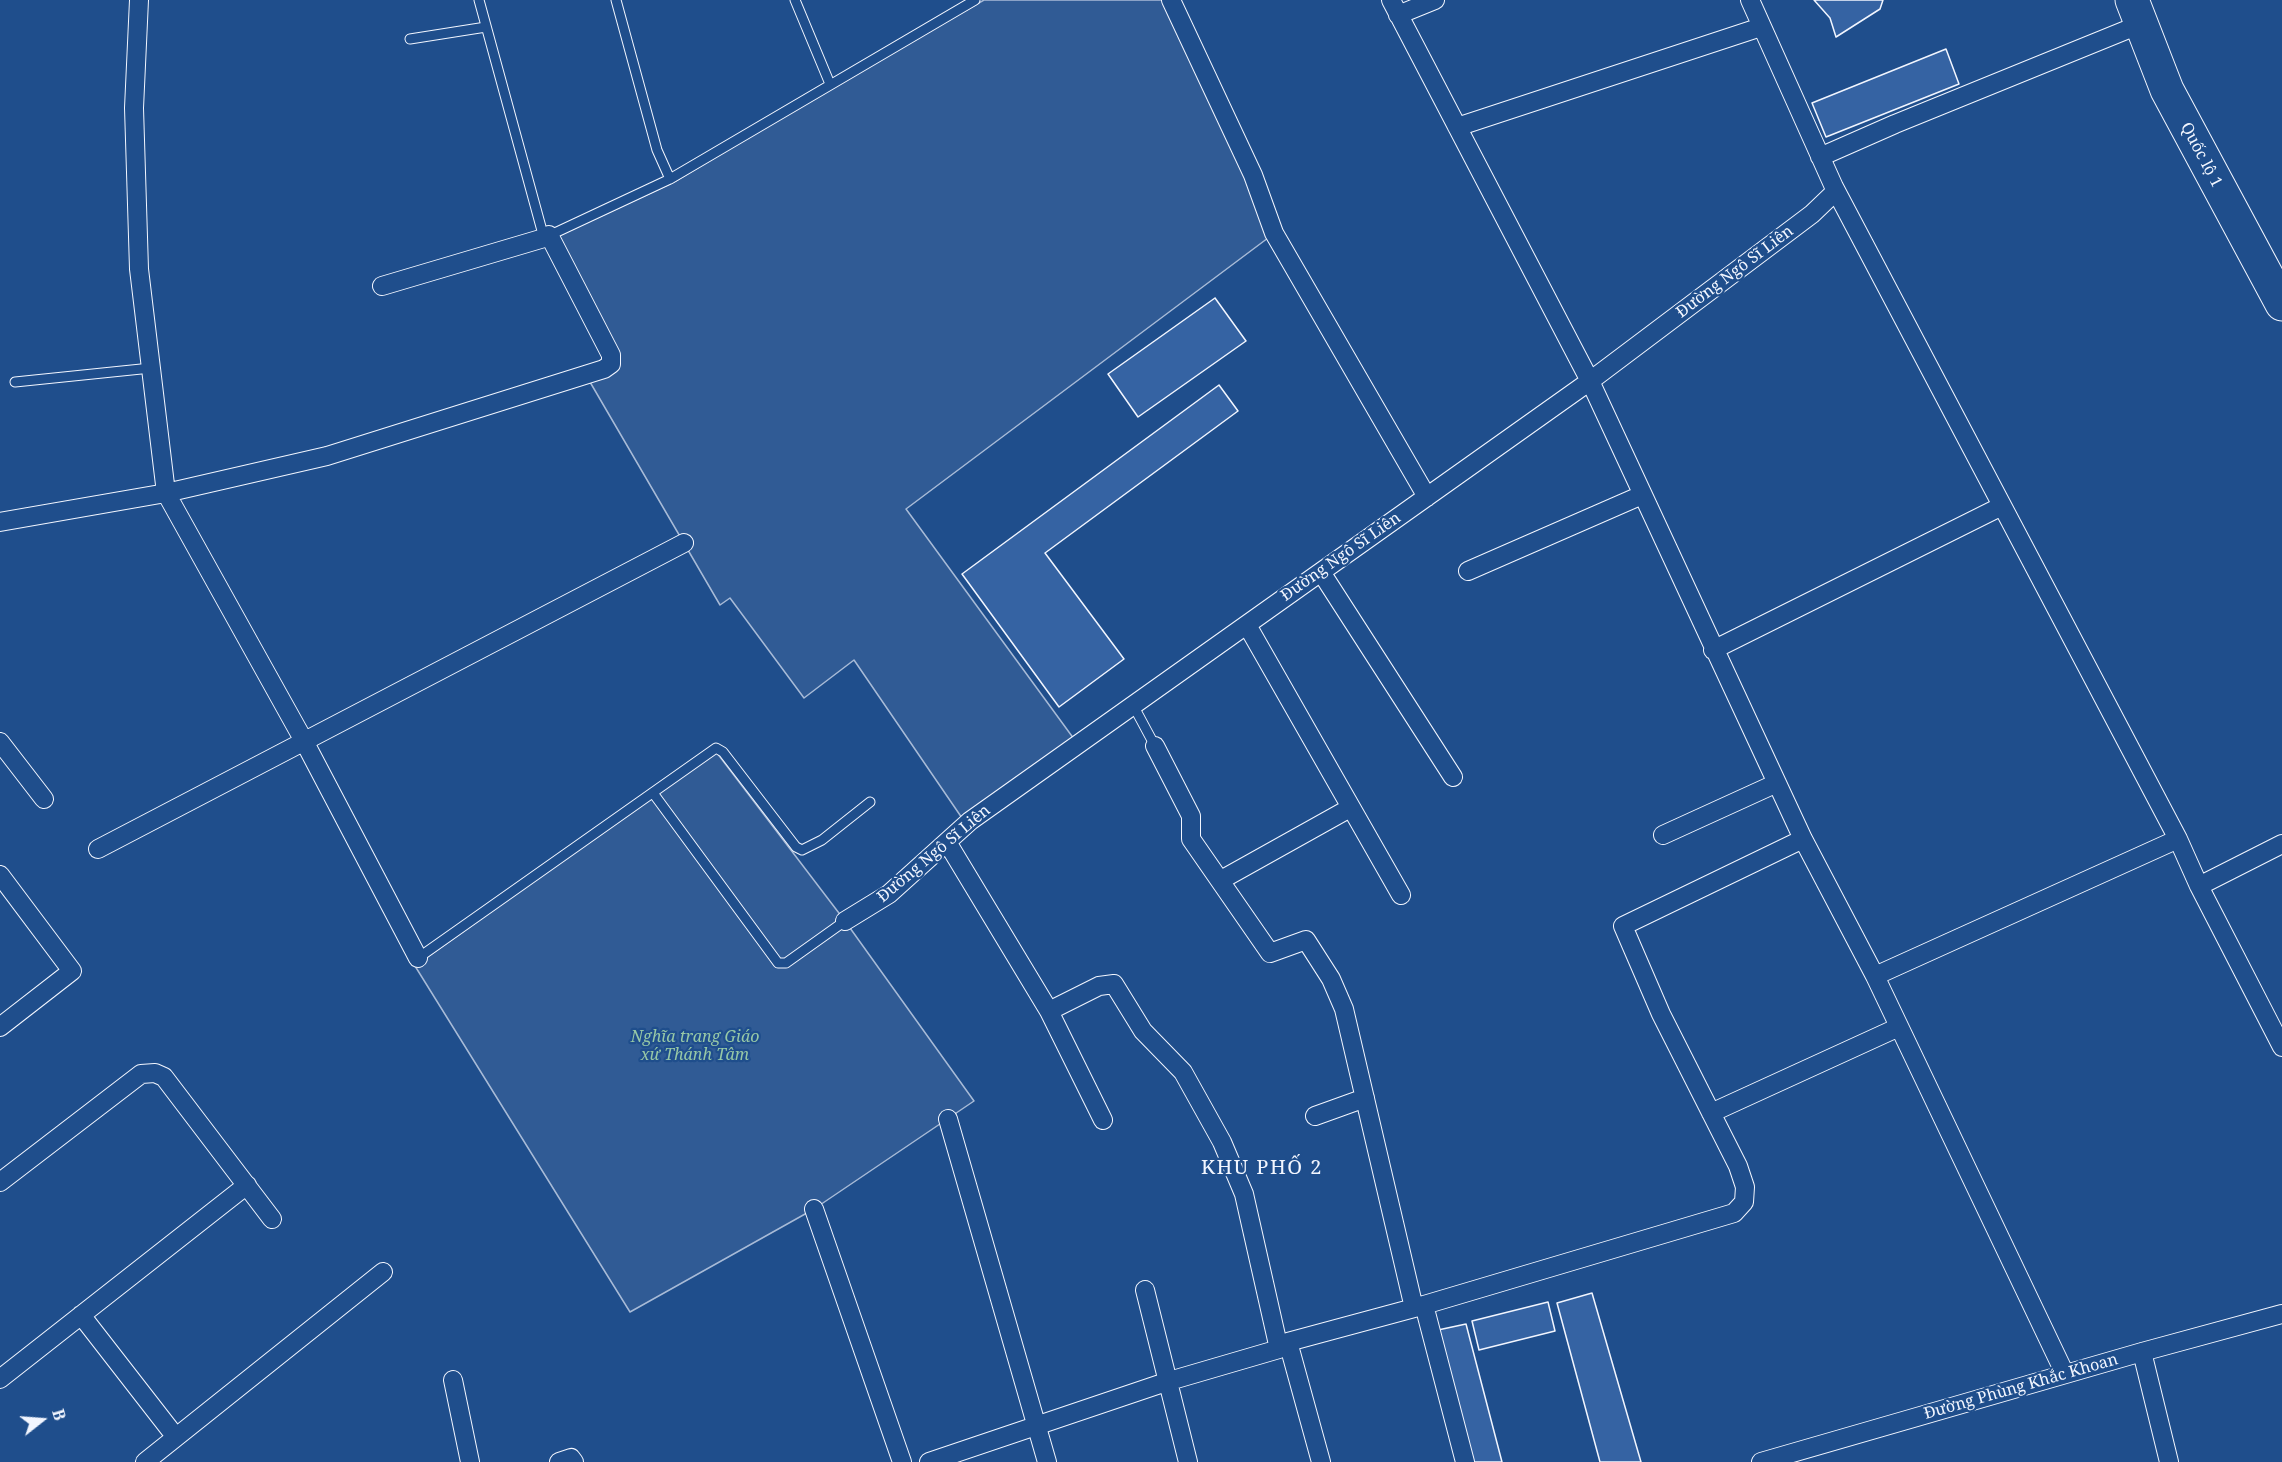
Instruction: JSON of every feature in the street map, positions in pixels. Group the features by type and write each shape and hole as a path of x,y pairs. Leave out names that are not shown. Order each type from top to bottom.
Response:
{"highway":[{"name":"Quốc lộ 1","path":"2137,12 2167,90 2282,304"}],"street":[{"path":"139,0 134,108 139,258 166,493 304,741 418,958"},
{"path":"1171,0 1253,175 1274,233 1427,497"},
{"path":"1435,0 1394,7 1590,381 1713,650 1803,839 1875,975 2065,1374"},
{"path":"1750,0 1836,191 2178,839 2199,886 2282,1047"},
{"path":"1820,158 2137,12"},
{"path":"1456,126 1761,27"},
{"name":"Đường Ngô Sĩ Liên","path":"845,921 889,894 970,821 1590,381 1812,214 1836,191"},
{"path":"0,522 166,493 327,456 604,369 611,364 611,355 547,237 382,286"},
{"path":"1468,571 1642,495"},
{"path":"1713,650 2002,506"},
{"path":"98,849 684,543"},
{"path":"1321,572 1453,777"},
{"path":"1246,625 1401,895"},
{"path":"0,742 44,799"},
{"path":"1155,746 1191,816 1191,839 1270,953 1306,940 1331,979 1344,1009 1419,1306 1465,1462"},
{"path":"1663,835 1777,783"},
{"path":"1221,880 1350,808"},
{"path":"929,1462 1167,1382 1283,1346 1734,1213 1744,1202 1745,1187 1661,1014 1623,926 1803,839"},
{"path":"1875,975 2178,839"},
{"path":"947,842 1049,1011 1103,1120"},
{"path":"2199,886 2282,844"},
{"path":"0,875 72,971 0,1027"},
{"path":"1049,1011 1100,986 1114,984 1143,1031 1183,1072 1222,1142 1244,1194 1283,1346 1321,1462"},
{"path":"1711,1113 1899,1027"},
{"path":"0,1182 141,1074 155,1073 164,1077 272,1219"},
{"path":"1315,1116 1365,1098"},
{"path":"948,1119 1047,1462"},
{"path":"0,1378 247,1185"},
{"path":"814,1209 902,1462"},
{"path":"152,1460 175,1436 383,1272"},
{"path":"1145,1290 1188,1462"},
{"name":"Đường Phùng Khắc Khoan","path":"1761,1462 2282,1314"},
{"path":"81,1316 175,1436"},
{"path":"2142,1352 2169,1462"},
{"path":"453,1380 470,1462"},
{"path":"560,1462 571,1458 574,1462"}],"lane":[{"path":"479,0 547,237 590,214 670,179 975,0"},
{"path":"616,0 657,150 670,179"},
{"path":"795,0 830,84"},
{"path":"410,39 486,27"},
{"path":"15,381 151,368"},
{"path":"1133,705 1155,746"},
{"path":"418,958 716,748 723,752 796,847 802,850 822,840 870,802"},
{"path":"653,793 778,963 786,963 845,921"}],"shaded area":[{"path":"984,0 1163,0 1247,178 1268,238 906,509 1074,739 962,818 854,660 804,698 730,598 720,605 590,382 617,368 558,236 674,182 867,66"},
{"name":"Nghĩa trang Giáo xứ Thánh Tâm","path":"717,753 845,921 974,1101 814,1209 630,1312 415,966 712,754"}],"building":[{"path":"1814,0 1883,0 1880,9 1836,37 1830,18"},
{"path":"1946,49 1959,84 1826,137 1812,103"},
{"path":"1215,298 1246,341 1138,417 1108,374"},
{"path":"1219,385 1238,411 1045,553 1124,659 1059,707 962,574"},
{"path":"1592,1293 1641,1462 1600,1462 1557,1303"},
{"path":"1548,1302 1555,1331 1479,1350 1472,1321"},
{"path":"1466,1324 1502,1462 1472,1462 1438,1330"}],"district":[{"name":"KHU PHỐ 2","path":"1262,1168"}]}
